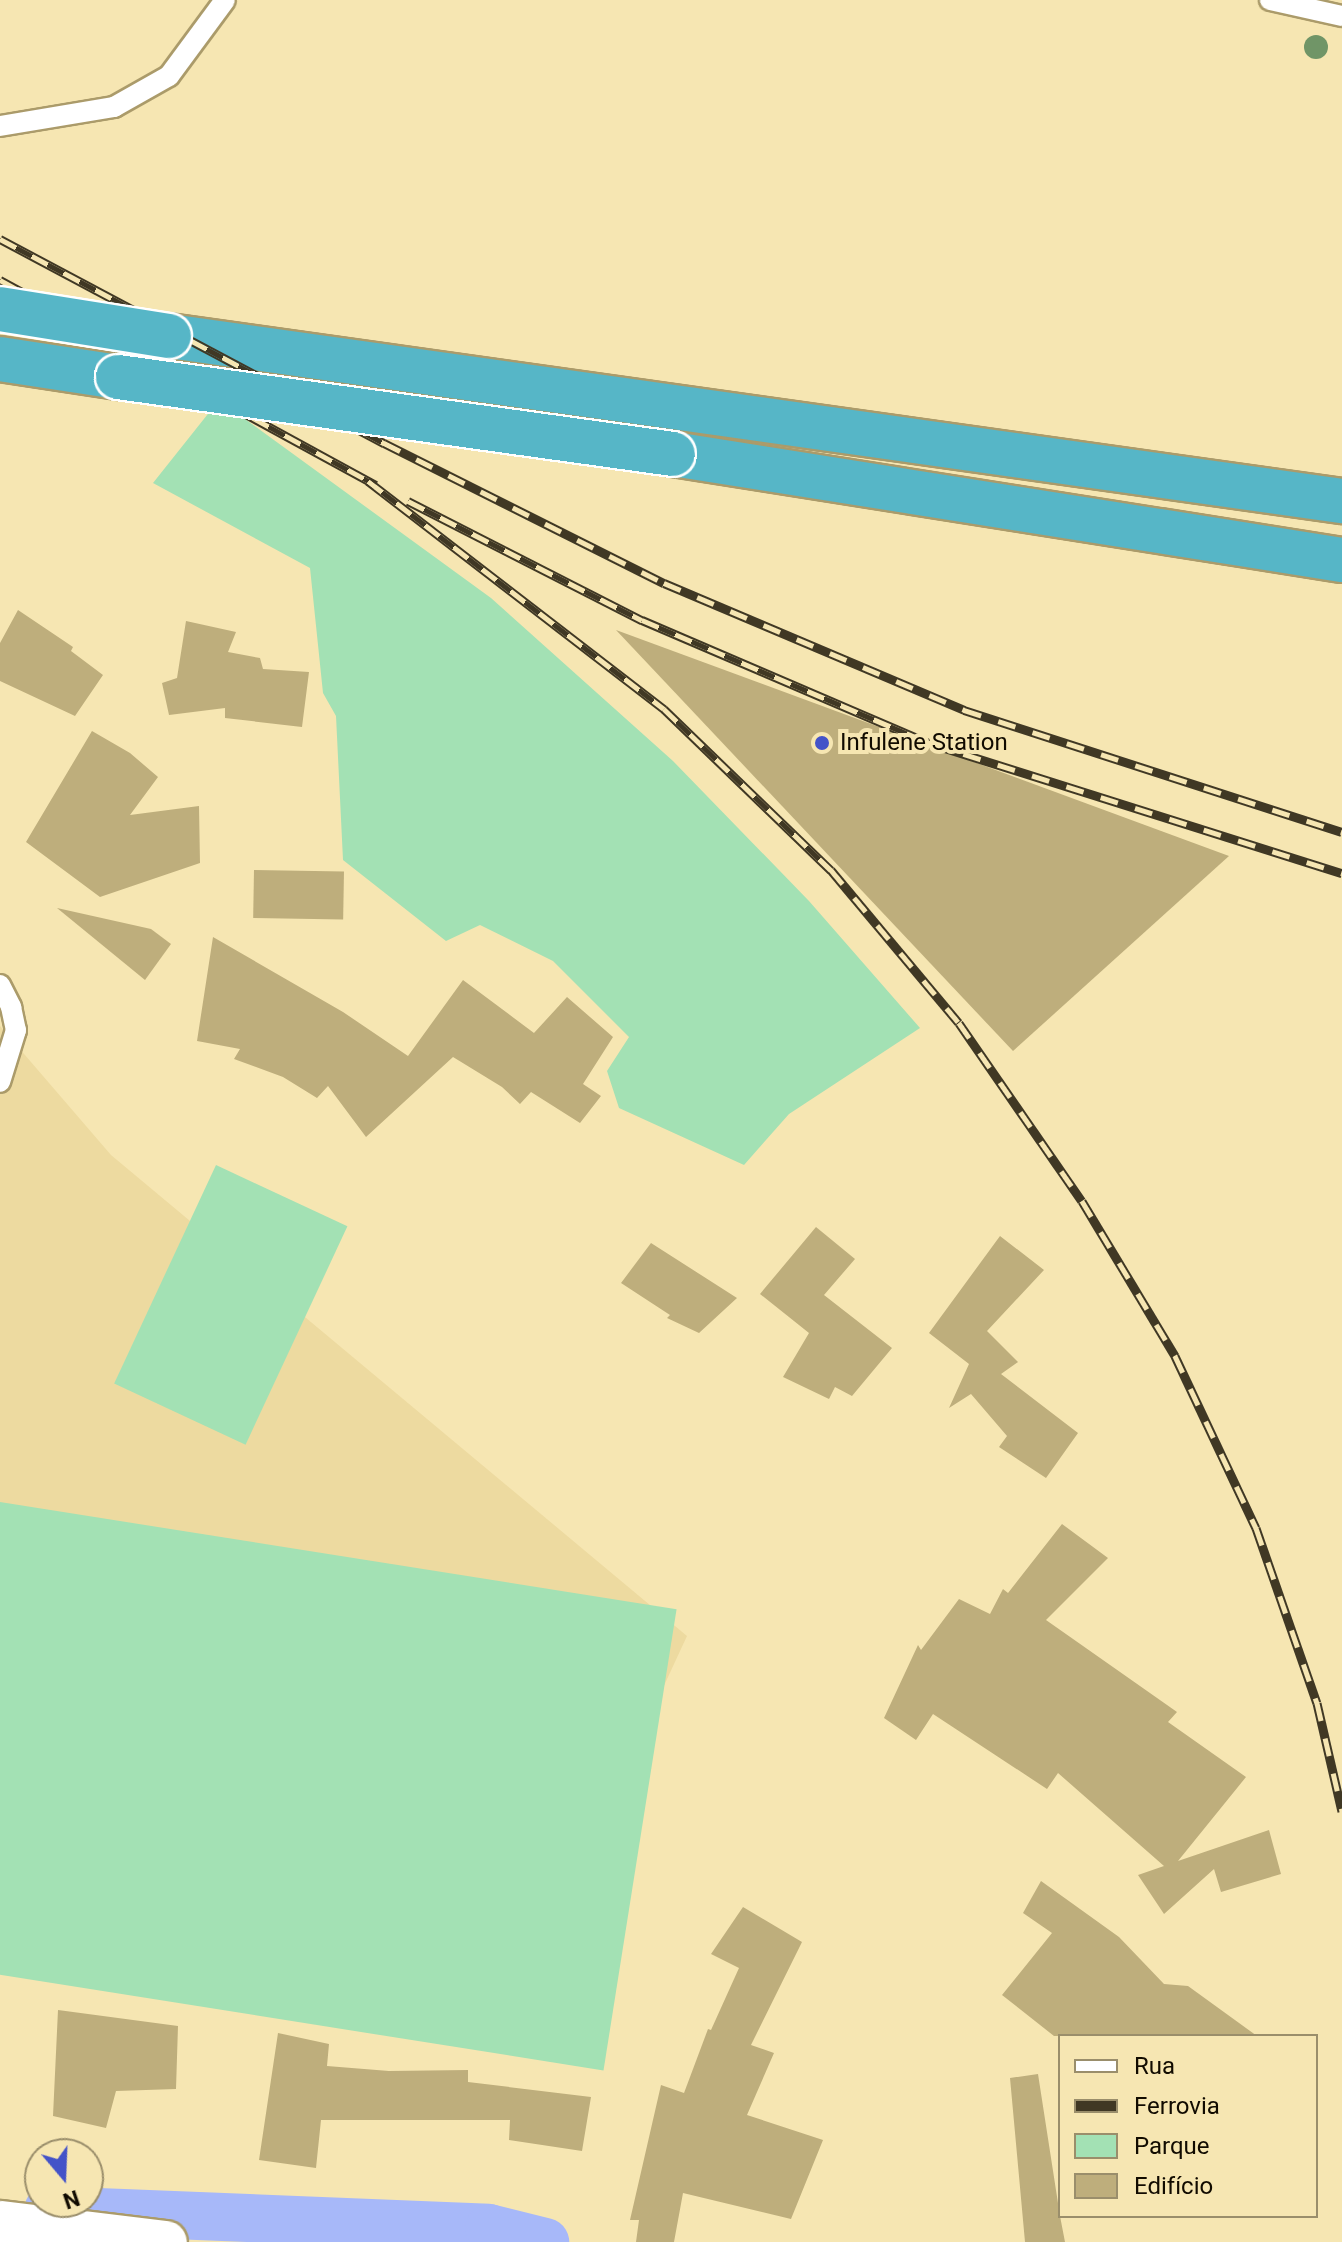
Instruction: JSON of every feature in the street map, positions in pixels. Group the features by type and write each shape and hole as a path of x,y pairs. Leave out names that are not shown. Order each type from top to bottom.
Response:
{"highway":[{"path":"0,309 169,336 1342,501"},
{"path":"0,359 673,454 1342,560"}],"street":[{"path":"0,2222 166,2242"}],"lane":[{"path":"0,126 114,107 142,92 169,76 225,0"},
{"path":"1270,0 1299,3 1342,16"},
{"path":"0,985 11,1007 16,1030 0,1082"}],"shaded area":[{"path":"0,1026 111,1155 687,1636 530,1975 0,1933"}],"green space":[{"path":"219,400 491,598 673,761 809,901 920,1028 789,1114 744,1165 619,1108 607,1071 629,1037 553,961 480,925 446,941 343,860 336,716 323,693 310,568 153,483"},
{"path":"216,1165 347,1226 246,1445 114,1383"},
{"path":"0,1502 677,1609 604,2070 0,1975"}],"building":[{"path":"18,610 73,647 71,651 103,675 75,716 0,681 0,643"},
{"path":"186,621 236,632 228,652 260,658 263,669 309,672 302,727 225,718 225,708 169,715 162,683 177,678"},
{"name":"Infulene Station","path":"616,630 1229,856 1013,1051"},
{"path":"92,731 130,753 158,777 130,815 199,806 200,863 100,897 26,842"},
{"path":"254,870 344,872 343,920 253,918"},
{"path":"57,908 151,929 171,944 145,980"},
{"path":"213,937 343,1012 408,1056 463,980 534,1033 567,997 613,1037 583,1084 601,1096 580,1123 531,1092 520,1104 502,1087 453,1057 366,1137 328,1086 317,1098 283,1077 234,1059 240,1049 197,1041"},
{"path":"816,1227 855,1259 824,1295 892,1348 852,1396 835,1387 829,1399 783,1377 809,1333 760,1294"},
{"path":"1000,1236 1044,1270 987,1331 1018,1362 1001,1374 1078,1433 1046,1478 999,1447 1007,1436 971,1394 949,1408 969,1364 929,1333"},
{"path":"651,1243 737,1298 699,1333 667,1318 670,1315 621,1283"},
{"path":"1062,1524 1108,1558 1046,1620 1177,1712 1168,1722 1246,1777 1178,1861 1269,1830 1281,1874 1221,1892 1214,1869 1164,1914 1138,1875 1164,1866 1058,1773 1047,1789 933,1714 916,1740 884,1718 918,1645 921,1650 959,1599 990,1614 1003,1589 1008,1593"},
{"path":"1041,1881 1119,1937 1164,1984 1188,1986 1254,2034 1054,2036 1002,1995 1052,1933 1023,1913"},
{"path":"743,1907 802,1942 751,2045 774,2053 747,2115 823,2140 791,2219 683,2193 674,2242 636,2242 639,2220 630,2220 661,2085 684,2093 708,2029 711,2030 739,1968 711,1954"},
{"path":"58,2010 178,2026 176,2089 116,2091 106,2128 53,2116"},
{"path":"278,2033 329,2044 327,2066 389,2071 468,2070 468,2082 591,2097 582,2151 509,2140 510,2120 321,2120 316,2168 259,2160"},
{"path":"1038,2074 1058,2218 1065,2242 1025,2242 1010,2078"}],"waterway":[{"path":"104,2212 489,2228 545,2242"}],"railway":[{"path":"0,239 384,443 664,583 964,710 1342,832"},
{"path":"0,280 376,485"},
{"path":"368,481 664,709 831,870 959,1023 1082,1201 1175,1356 1256,1528 1317,1703 1342,1811"},
{"path":"408,501 642,620 929,743 1342,873"}],"place":[{"name":"Infulene Station","path":"822,743"}]}
